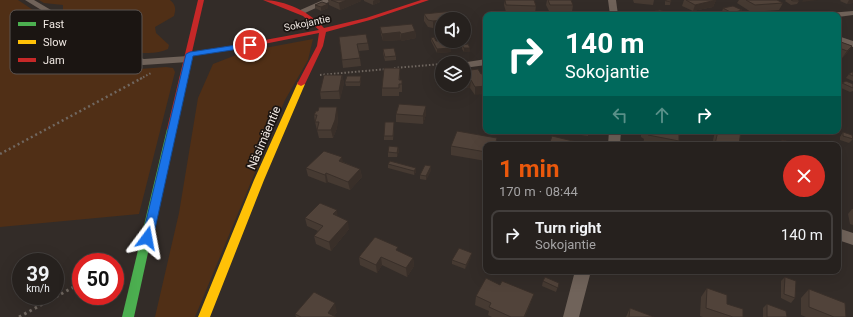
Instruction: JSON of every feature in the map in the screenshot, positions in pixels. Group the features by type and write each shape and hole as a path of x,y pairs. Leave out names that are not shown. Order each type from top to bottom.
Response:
{"street":[{"path":"29,0 46,10"},
{"path":"128,317 201,0"},
{"path":"266,0 302,11 312,17 323,31"},
{"path":"302,11 329,0"},
{"name":"Sokojantie","path":"189,57 323,31 386,16 426,0"},
{"path":"612,0 614,12"},
{"path":"841,14 853,13"},
{"name":"Näsimäentie","path":"204,317 293,99 320,46 323,31"},
{"path":"841,40 853,44"},
{"path":"142,60 150,62 189,57"},
{"path":"471,64 483,62"},
{"path":"841,235 853,239"},
{"path":"571,317 582,274"}],"path":[{"path":"306,76 435,65"},
{"path":"0,154 153,72"},
{"path":"19,317 72,288"}],"shaded area":[{"path":"0,0 18,0 33,10 10,10 10,74 142,74 142,69 173,68 175,72 139,214 0,227"},
{"path":"39,0 170,0 175,7 174,16 155,27 156,33 169,45 168,49 156,53 142,53 142,10 63,10 63,5 44,3"},
{"path":"313,39 308,60 285,100 195,317 155,317 179,213 198,98 213,64 244,52"}],"building":[{"path":"331,0 347,0 339,3"},
{"path":"505,0 534,0 536,6 506,5"},
{"path":"548,0 571,0 573,5 550,5"},
{"path":"686,0 716,0 695,5"},
{"path":"746,0 777,0 783,3 755,5"},
{"path":"322,2 328,4 321,7 315,5"},
{"path":"733,6 742,10 730,12 723,8"},
{"path":"660,10 665,12 657,12 655,11"},
{"path":"435,13 435,21 428,20 424,14"},
{"path":"412,24 415,31 401,34 400,32 382,34 380,27"},
{"path":"366,34 368,43 357,44 360,58 342,60 339,37"},
{"path":"434,37 435,45 431,38"},
{"path":"841,42 852,46 847,51 842,49 841,50"},
{"path":"394,48 396,56 385,57 383,49"},
{"path":"384,68 400,68 399,80 402,80 402,84 399,84 399,88 382,88"},
{"path":"478,69 481,74 483,74 483,86 475,87 471,80 471,70"},
{"path":"324,75 342,75 339,91 320,92"},
{"path":"347,76 361,76 360,82 345,82"},
{"path":"846,81 853,84 853,88 842,83"},
{"path":"399,104 426,106 423,116 396,114"},
{"path":"319,107 337,107 335,120 331,130 317,130 319,122 315,122 317,115 314,115 316,111 318,111"},
{"path":"385,122 394,122 393,136 384,136"},
{"path":"457,131 497,138 496,142 483,142 483,151 451,146"},
{"path":"843,132 852,135 853,139 843,136"},
{"path":"679,134 679,141 648,135"},
{"path":"717,134 741,134 739,142 715,142"},
{"path":"552,136 577,142 550,142"},
{"path":"389,146 398,147 397,153 388,152"},
{"path":"324,151 342,157 339,161 360,169 348,182 326,173 325,175 306,168"},
{"path":"390,161 416,168 414,171 388,164"},
{"path":"425,165 431,166 426,176 420,175"},
{"path":"320,203 337,210 333,214 348,221 329,242 314,236 323,226 305,218"},
{"path":"375,237 398,247 396,250 413,258 406,268 381,257 376,265 359,257"},
{"path":"459,248 472,253 466,265 452,260"},
{"path":"545,277 559,283 558,288 543,281"},
{"path":"785,277 796,281 795,298 784,294"},
{"path":"486,278 500,285 502,281 534,294 524,317 511,317 489,307 491,303 476,296"},
{"path":"707,288 727,295 727,304 743,309 743,317 733,317 706,308"},
{"path":"809,289 845,303 846,317 834,317 809,307"},
{"path":"314,292 335,303 328,313 336,317 301,317 295,314"},
{"path":"767,304 786,311 787,317 767,317"},
{"path":"630,308 654,317 629,317"}],"traffic: fast":[{"path":"128,317 171,129"}],"traffic: slow":[{"path":"204,317 259,180 301,84"}],"traffic: jam":[{"path":"171,129 201,0"},
{"path":"266,0 298,11 311,19 323,31 320,46 301,84"},
{"path":"189,54 309,34 368,19 426,0"}],"route":[{"path":"147,238 190,54 250,45"}]}
